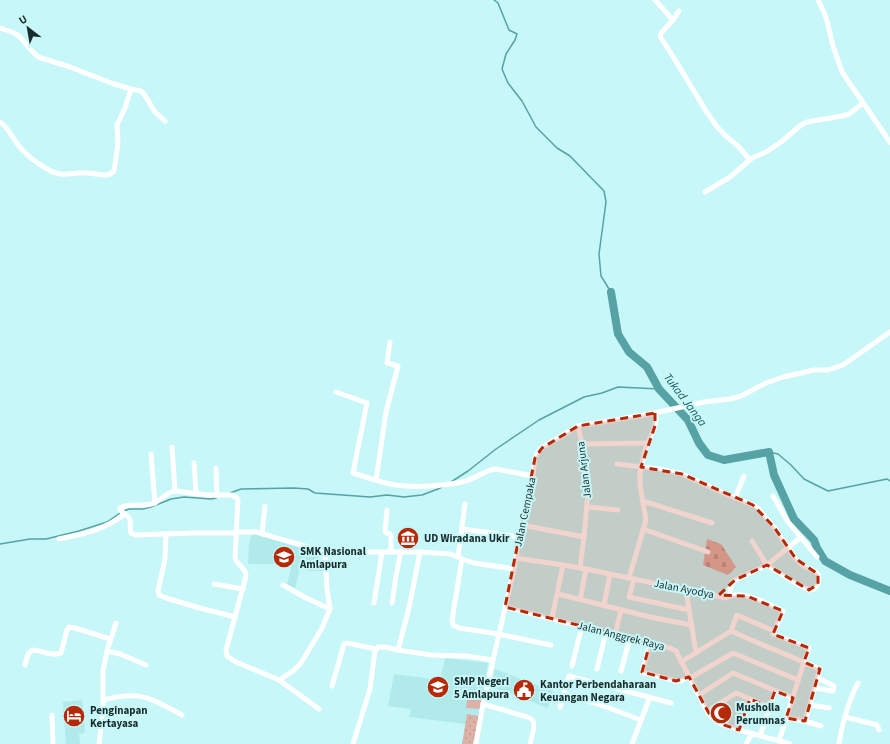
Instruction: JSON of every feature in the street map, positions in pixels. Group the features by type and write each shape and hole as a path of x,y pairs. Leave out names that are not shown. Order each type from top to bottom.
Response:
{"street":[{"path":"655,0 673,20"},
{"path":"818,0 825,16 832,46 842,72 890,142"},
{"path":"679,11 661,33 660,38 718,128 738,146 750,160"},
{"path":"0,28 19,36 38,57 70,67 114,84 141,91 155,112 165,121"},
{"path":"0,122 8,130 24,152 52,172 63,174 88,173 109,175 114,171 118,143 117,125 125,108 131,89"},
{"path":"705,192 730,176 750,160 781,142 801,125 807,122 849,114 863,103"},
{"name":"Jalan Cempaka","path":"476,744 498,634 514,569 533,476 535,458 539,450 578,426 655,413 704,402 730,399 741,396 766,383 783,377 814,370 828,370 843,365 890,332"},
{"path":"376,480 386,412 398,366 387,363 390,342"},
{"path":"336,392 367,403 353,473 396,486 446,484 468,480 495,469 533,476"},
{"path":"655,413 655,426 645,450 641,467 640,485 646,520 629,597 689,610"},
{"name":"Jalan Arjuna","path":"578,426 582,444 582,463 588,492 588,507 580,568"},
{"path":"582,444 648,443"},
{"path":"172,448 175,491"},
{"path":"151,454 155,503"},
{"path":"194,463 196,494"},
{"path":"617,464 660,469 682,474 758,508 774,527 800,564 818,574 818,584 814,589 809,590 767,566 752,541"},
{"path":"216,468 217,496"},
{"path":"735,498 744,476"},
{"path":"320,709 279,680 236,662 227,656 226,650 243,589 246,572 245,569 236,562 235,558 236,533 238,504 237,498 230,495 217,496 175,491 149,505 125,506 120,508 130,520 130,532 133,535 236,533 253,532 325,552 401,551 450,554 474,564 514,569"},
{"path":"773,496 788,522 817,557"},
{"path":"643,501 712,524"},
{"path":"465,504 452,623 455,627 551,645"},
{"path":"262,534 265,506"},
{"path":"588,507 618,510"},
{"path":"386,510 385,531 391,536 391,552"},
{"path":"60,539 97,530 110,524 122,512"},
{"path":"522,524 584,537"},
{"path":"462,529 520,537"},
{"path":"643,529 708,552"},
{"path":"166,534 165,559 158,592 159,595 196,607 235,617"},
{"path":"730,595 732,582 767,566 801,538"},
{"path":"392,603 401,551"},
{"path":"279,680 293,671 301,663 322,628 330,609 327,589 325,552"},
{"path":"374,603 382,552"},
{"path":"398,650 409,608 420,552"},
{"name":"Jalan Ayodya","path":"516,558 586,569 725,598 730,595 747,596 783,611 774,631"},
{"path":"552,618 563,565"},
{"path":"580,600 586,569"},
{"path":"604,605 610,574"},
{"path":"214,584 243,589"},
{"path":"283,585 330,609"},
{"path":"686,590 696,654"},
{"path":"558,594 650,617 691,625"},
{"name":"Jalan Anggrek Raya","path":"505,607 673,649 676,651 707,711 716,721 752,734 790,744"},
{"path":"615,635 621,610"},
{"path":"681,662 731,631 737,615 774,631 773,634 810,648 804,662 779,741"},
{"path":"99,744 102,719 103,670 110,640 116,623"},
{"path":"572,666 582,626"},
{"path":"25,665 28,654 32,650 58,655 61,654 67,630 69,628 75,628 110,640"},
{"path":"731,631 820,669 805,721"},
{"path":"597,669 606,632"},
{"path":"621,671 630,638"},
{"path":"332,686 344,644 347,643 376,649 380,646 431,655 467,656 493,660"},
{"path":"650,643 642,672 676,682 689,677 733,653 798,680"},
{"path":"353,744 370,689 376,649"},
{"path":"107,651 120,654 146,665"},
{"path":"699,695 733,673 793,698"},
{"path":"560,707 569,676 671,703"},
{"path":"815,688 833,691 834,686 818,678"},
{"path":"839,744 845,717 858,682"},
{"path":"760,736 775,691"},
{"path":"707,711 736,693 769,707"},
{"path":"564,694 598,704 641,720"},
{"path":"103,700 128,695 140,696 151,699 182,715"},
{"path":"632,744 650,697"},
{"path":"740,730 750,699"},
{"path":"483,704 527,717 532,720 534,725 530,744"},
{"path":"810,704 829,708"},
{"path":"52,715 53,744"},
{"path":"845,717 877,725 879,730"},
{"path":"786,718 805,721 821,726"},
{"path":"746,744 752,734"}],"highlighted area":[{"path":"655,413 655,426 641,467 682,474 753,505 774,527 796,559 818,574 818,584 809,590 767,565 735,580 719,595 747,596 783,611 773,634 809,648 804,662 820,669 805,721 786,718 793,698 775,691 769,707 750,699 739,730 721,724 711,717 689,677 676,681 642,672 650,643 505,607 535,458 542,448 578,426"}],"shaded area":[{"name":"SMK Nasional Amlapura","path":"252,532 321,552 318,562 324,561 324,571 307,571 307,563 301,564 295,588 287,584 292,564 248,564 249,545"},
{"name":"SMP Negeri 5 Amlapura","path":"445,658 488,663 479,716 467,714 465,724 409,717 411,709 388,706 394,674 440,680"},
{"name":"Kantor Perbendaharaan Keuangan Negara","path":"495,669 553,691 548,708 491,687"},
{"name":"Penginapan Kertayasa","path":"82,700 85,733 79,734 80,744 66,744 63,702"}],"green space":[{"path":"707,539 721,544 736,567 728,575 703,565"},
{"path":"468,692 483,694 480,709 466,708"},
{"path":"467,714 479,716 473,744 462,744"}],"waterway":[{"name":"Tukad Janga","path":"494,0 498,3 509,30 517,34 506,54 502,69 508,83 522,101 536,127 557,148 570,156 604,191 606,202 599,254 601,276 611,292"},
{"name":"Tukad Janga","path":"611,292 618,334 629,352 647,367 659,389 688,420 699,443 708,455 724,460 769,452 774,475 794,519 814,540 825,561 850,575 890,591"},
{"path":"451,482 539,420 584,397 602,393 618,387 659,389"},
{"path":"769,452 778,454 804,479 828,491 887,479 890,481"},
{"path":"230,493 241,489 294,488 308,489 315,493 370,497 387,495 404,497 422,495 442,487"},
{"path":"124,511 129,509 143,509 171,499 184,497 217,498"},
{"path":"0,544 30,539 46,539 79,531 107,522 120,513"}],"place":[{"name":"UD Wiradana Ukir","path":"408,538"},
{"name":"SMK Nasional Amlapura","path":"284,557"},
{"name":"SMP Negeri 5 Amlapura","path":"438,687"},
{"name":"Kantor Perbendaharaan Keuangan Negara","path":"524,690"},
{"name":"Musholla Perumnas","path":"721,713"},
{"name":"Penginapan Kertayasa","path":"74,716"}]}
